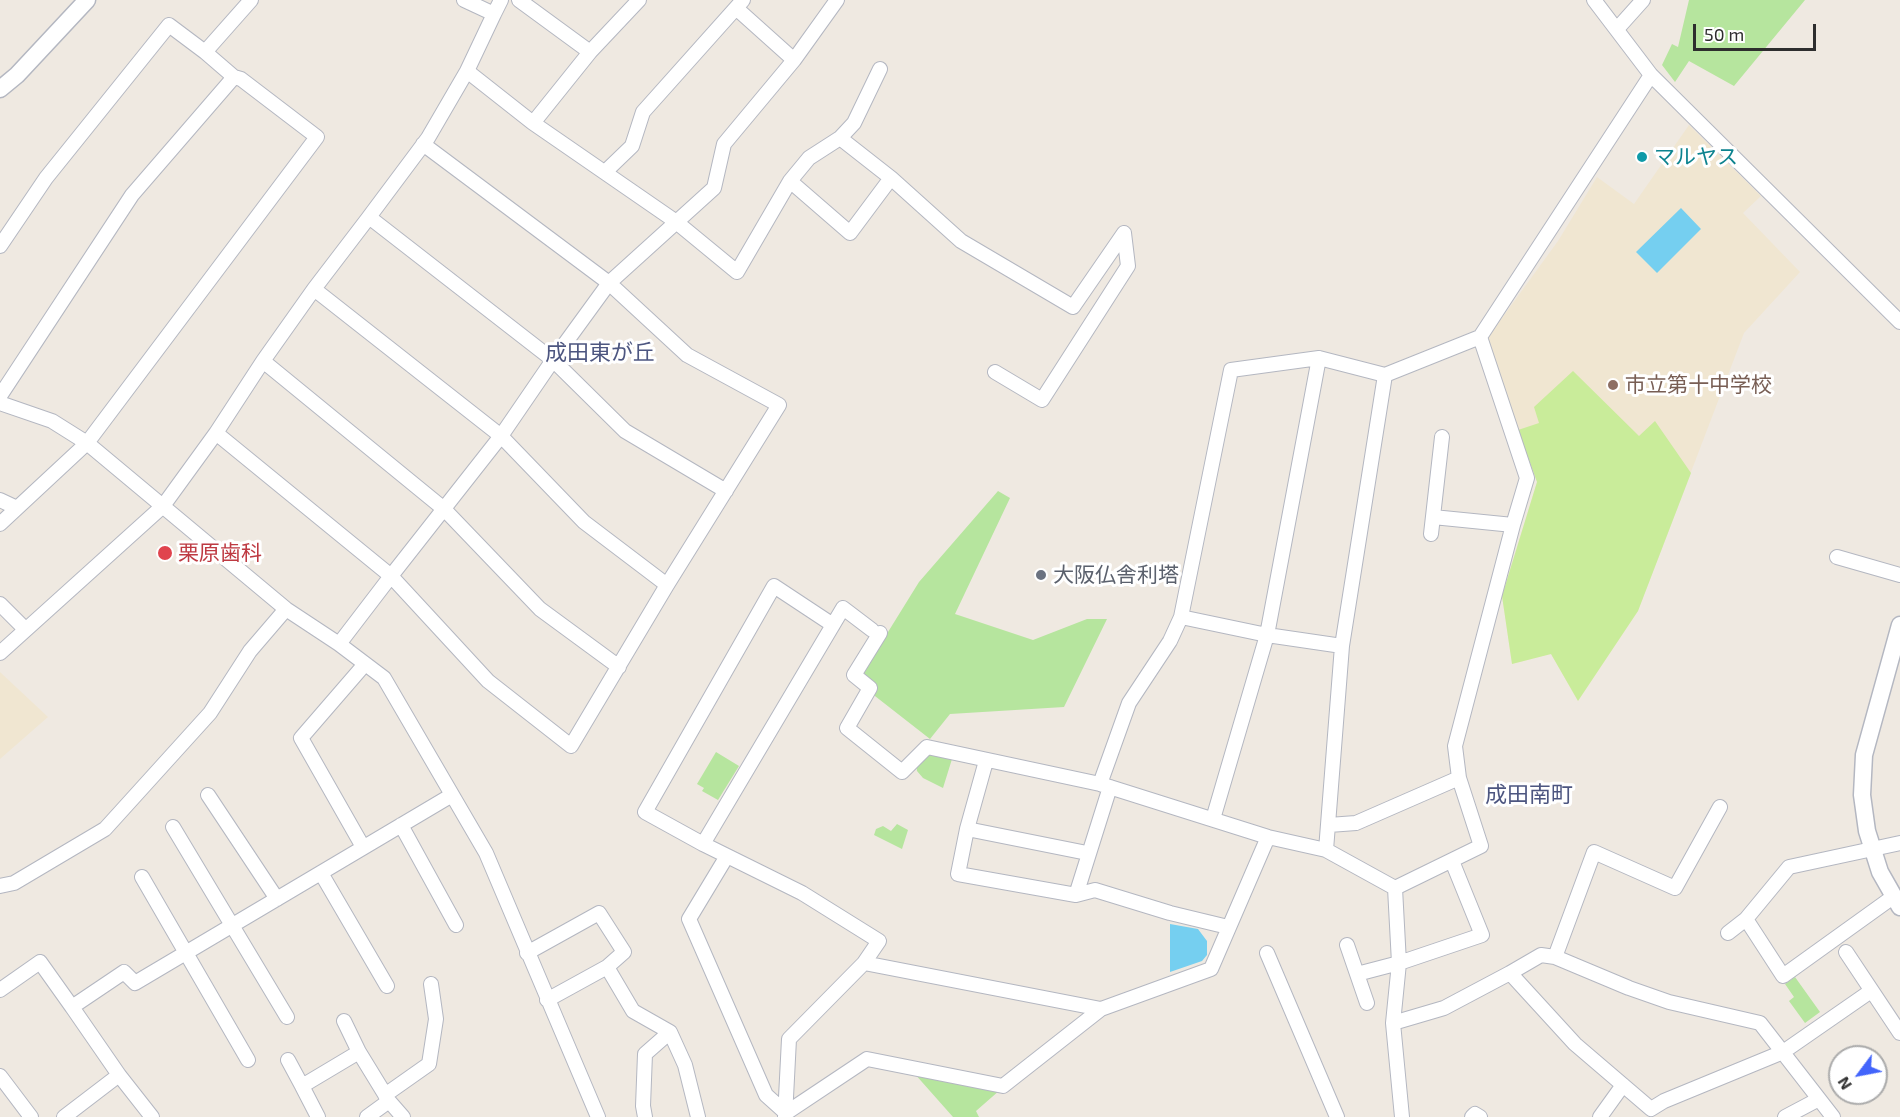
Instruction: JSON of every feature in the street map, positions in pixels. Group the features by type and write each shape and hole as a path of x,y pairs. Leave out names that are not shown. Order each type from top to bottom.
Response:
{"street":[{"path":"0,89 17,75 87,0"},
{"path":"205,52 251,0"},
{"path":"464,0 494,14"},
{"path":"0,653 164,506 314,290 423,144 468,71 501,0"},
{"path":"519,0 590,52"},
{"path":"533,123 590,52 639,0"},
{"path":"339,644 501,436 609,283 714,188 724,144 794,60 837,0"},
{"path":"1594,0 1651,75 1900,322"},
{"path":"1617,29 1643,0"},
{"path":"605,172 632,146 643,112 740,4 794,60"},
{"path":"0,246 46,178 169,25 234,77 317,137 87,443 0,524"},
{"path":"468,71 533,123 675,221 737,272 790,181 809,158 840,138 854,123 880,69"},
{"path":"1076,895 1129,703 1170,641 1181,617 1232,370 1319,358 1385,375 1480,337 1651,75"},
{"path":"0,396 132,195 234,77"},
{"path":"840,138 891,178 961,242 1073,307 1124,232 1128,266 1042,400 995,372"},
{"path":"216,433 391,576 488,681 571,746 667,585 779,405 687,355 609,283 423,144"},
{"path":"790,181 850,233 891,178"},
{"path":"369,217 553,360 625,431 726,491"},
{"path":"314,290 501,436 584,522 667,585"},
{"path":"1395,888 1482,846 1460,777 1455,746 1527,477 1480,337"},
{"path":"1213,819 1267,634 1319,358"},
{"path":"263,362 444,509 540,609 619,667"},
{"path":"1326,850 1342,646 1385,375"},
{"path":"0,403 52,421 87,443 286,609 339,644 384,678 486,853 598,1117"},
{"path":"1431,534 1442,437"},
{"path":"0,500 17,508"},
{"path":"1433,518 1513,525"},
{"path":"1837,557 1900,575"},
{"path":"785,1115 789,1039 864,963 879,941 802,893 703,844 645,812 774,586 833,625"},
{"path":"0,604 25,629"},
{"path":"703,844 843,608 876,631 854,675 870,688 847,728 902,772 927,747 1105,785 1268,837 1326,850 1395,888"},
{"path":"0,886 14,883 105,829 210,713 249,651 286,609"},
{"path":"1181,617 1342,646"},
{"path":"1746,919 1783,976 1897,902 1880,873 1868,831 1862,795 1864,755 1900,625"},
{"path":"363,847 301,738 365,664"},
{"path":"986,760 967,829 958,874 1076,895 1095,890 1170,913 1228,927"},
{"path":"1329,825 1356,823 1460,777"},
{"path":"207,795 277,899"},
{"path":"72,1007 124,972 135,983 452,795"},
{"path":"1555,957 1594,852 1675,888 1720,807"},
{"path":"401,825 456,925"},
{"path":"173,826 287,1017"},
{"path":"967,829 1087,854"},
{"path":"785,1115 867,1059 1003,1086 1101,1009 1211,969 1268,837"},
{"path":"1728,933 1746,919 1789,867 1900,843"},
{"path":"727,856 688,919 766,1095 785,1115"},
{"path":"1358,974 1399,963 1482,935 1452,861"},
{"path":"321,873 387,986"},
{"path":"142,877 248,1060"},
{"path":"1395,888 1399,963 1393,1023 1402,1117"},
{"path":"527,953 599,914 624,952 608,967 547,1000"},
{"path":"1347,945 1367,1003"},
{"path":"1846,952 1900,1033"},
{"path":"1267,953 1337,1117"},
{"path":"1393,1023 1444,1008 1541,955 1555,957 1666,1001 1760,1023 1833,1117"},
{"path":"0,990 40,962 119,1075 152,1117"},
{"path":"864,963 1101,1009"},
{"path":"608,967 633,1011 670,1032 685,1065 698,1117"},
{"path":"1510,973 1575,1044 1651,1110 1664,1101 1783,1052 1871,991"},
{"path":"367,1117 429,1064 436,1019 432,984"},
{"path":"344,1021 359,1052 387,1098 403,1117"},
{"path":"645,1117 643,1106 645,1054 670,1032"},
{"path":"302,1086 359,1052"},
{"path":"288,1060 318,1117"},
{"path":"64,1117 119,1075"},
{"path":"0,1076 31,1117"},
{"path":"1600,1117 1623,1085"},
{"path":"1785,1117 1819,1099"},
{"path":"1472,1117 1475,1114 1480,1117"}],"shaded area":[{"name":"市立第十中学校","path":"1689,125 1761,196 1743,213 1800,272 1744,333 1638,611 1578,701 1551,654 1512,664 1502,596 1537,482 1486,340 1558,241 1597,177 1634,204"},
{"path":"0,672 48,717 0,759"}],"green space":[{"path":"1689,0 1805,0 1734,86 1689,61 1675,82 1662,65 1672,44 1678,47"},
{"path":"1573,371 1639,436 1655,421 1691,473 1638,611 1578,701 1551,654 1512,664 1502,596 1537,482 1518,430 1539,423 1534,407"},
{"path":"998,491 1010,498 955,614 1033,640 1087,619 1107,619 1064,707 950,714 930,739 857,682 919,582"},
{"path":"716,752 739,766 718,800 702,791 704,788 697,784"},
{"path":"927,753 952,759 943,788 923,778 917,771 916,762"},
{"path":"897,824 908,830 902,849 874,835 876,829 883,826 891,831"},
{"path":"1795,977 1820,1012 1805,1023 1789,1001 1794,997 1785,984"},
{"path":"914,1073 1000,1090 976,1111 979,1117 953,1117"}],"water":[{"path":"1681,208 1701,229 1657,273 1636,252"},
{"path":"1170,924 1198,929 1207,941 1207,955 1202,961 1170,972"}],"place":[{"name":"マルヤス","path":"1642,157"},
{"name":"市立第十中学校","path":"1613,385"},
{"name":"栗原歯科","path":"165,553"},
{"name":"大阪仏舎利塔","path":"1041,575"}],"district":[{"name":"成田東が丘","path":"600,353"},
{"name":"成田南町","path":"1529,795"}]}
